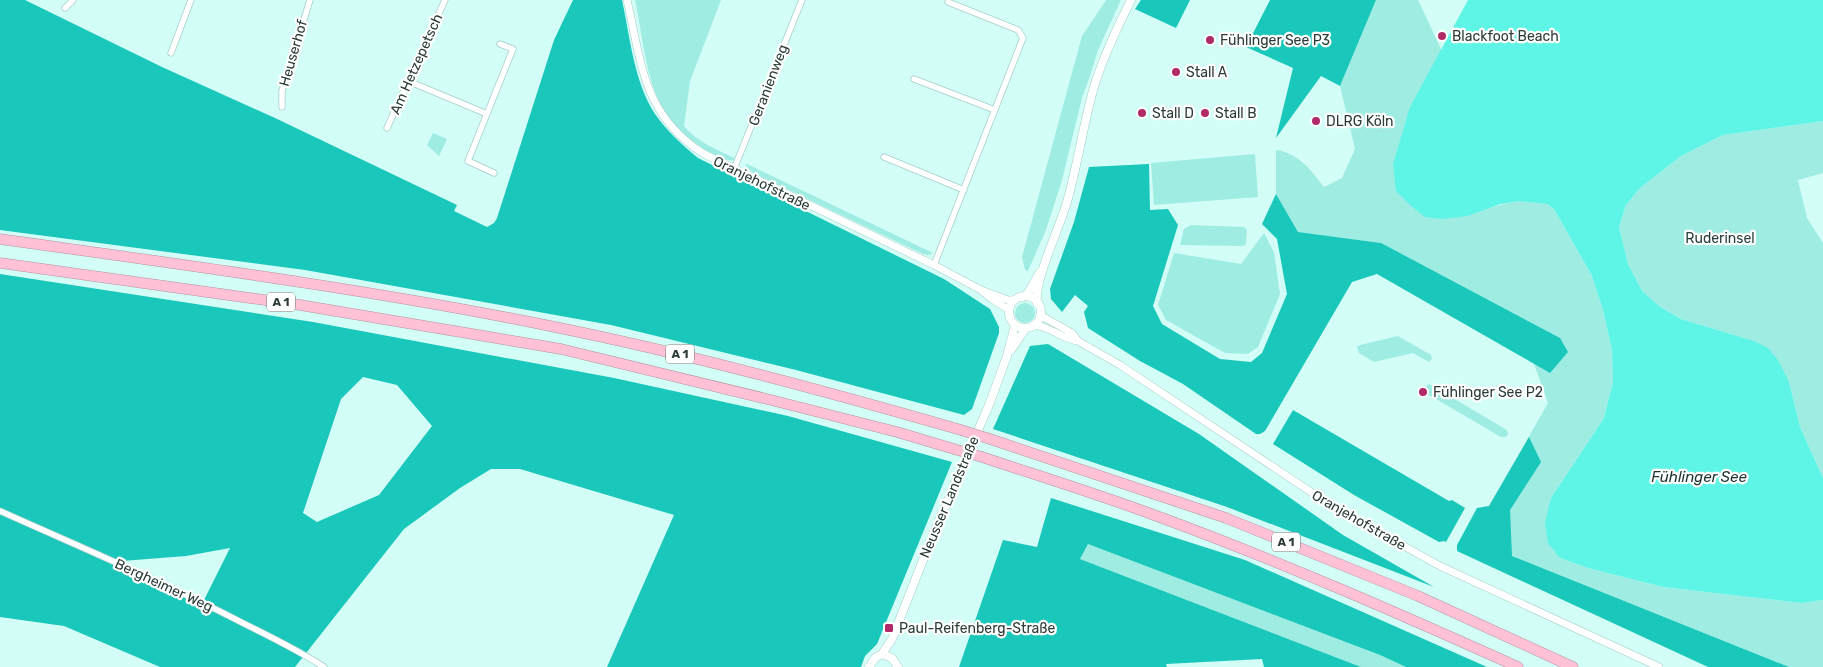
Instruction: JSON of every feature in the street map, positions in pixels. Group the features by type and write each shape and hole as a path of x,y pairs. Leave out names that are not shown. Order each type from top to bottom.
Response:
{"highway":[{"name":"A 1","path":"0,239 302,282 550,326 704,360 834,394 990,439 1226,518 1418,596 1573,667"},
{"name":"A 1","path":"0,264 300,305 561,349 897,432 982,457 1153,515 1217,539 1408,618 1518,667"}],"main road":[{"path":"1044,264 1028,293 1019,298 1009,310 1010,318 1015,325 1030,327 1040,315 1036,296 1044,264 1068,201 1094,87 1107,51 1131,0"},
{"path":"1019,298 1031,298 1038,303"},
{"name":"Neusser Landstraße","path":"869,667 875,658 882,654 892,639 932,537 989,405 1007,356 1015,325"},
{"name":"Neusser Landstraße","path":"1007,356 1030,327"},
{"name":"Neusser Landstraße","path":"892,639 892,658"},
{"path":"882,654 892,658 898,667"}],"street":[{"path":"65,8 73,0"},
{"path":"171,53 191,0"},
{"name":"Heuserhof","path":"282,107 282,91 310,0"},
{"name":"Am Hetzepetsch","path":"387,128 445,0"},
{"name":"Oranjehofstraße","path":"628,0 648,89 658,111 677,133 692,146 734,169 981,290 1008,300 1019,298"},
{"name":"Geranienweg","path":"734,169 802,0"},
{"path":"934,266 1023,38 1018,30 1008,25 948,2"},
{"path":"494,173 468,161 513,50 500,44"},
{"path":"914,79 995,110"},
{"path":"408,81 487,114"},
{"path":"884,157 964,190"},
{"name":"Oranjehofstraße","path":"981,290 1009,310"},
{"name":"Oranjehofstraße","path":"1040,315 1120,364 1335,508 1374,531 1440,566 1658,667"},
{"name":"Oranjehofstraße","path":"1030,327 1042,326 1068,339 1078,340"},
{"name":"Bergheimer Weg","path":"0,511 204,603 302,653 324,667"}],"green space":[{"path":"635,0 721,0 690,81 684,126 701,141 736,159 721,158 697,145 679,130 663,109 651,79"},
{"path":"1106,0 1121,0 1098,50 1082,98 1062,180 1046,230 1028,271 1025,270 1022,257 1082,36"},
{"path":"1376,0 1418,0 1442,51 1410,107 1468,216 1511,202 1534,201 1545,204 1554,209 1592,276 1603,310 1612,350 1613,382 1604,418 1551,498 1560,558 1588,568 1663,587 1801,603 1823,600 1823,667 1789,667 1512,556 1489,506 1548,403 1534,364 1381,243 1298,232 1276,194 1276,150 1291,155 1303,163 1324,187 1342,178 1355,149 1340,86"},
{"name":"Ruderinsel","path":"1823,121 1823,173 1798,180 1807,218 1823,243 1823,478 1800,427 1789,382 1754,341 1681,319 1660,307 1642,291 1628,264 1619,227 1626,205 1640,188 1681,156 1723,135"},
{"path":"433,133 447,139 439,156 427,145"},
{"path":"1255,154 1258,197 1154,205 1151,163"},
{"path":"747,164 932,254 923,254 753,173 745,165"},
{"path":"1191,225 1244,227 1247,230 1246,244 1243,246 1180,245 1184,229"},
{"path":"1264,233 1274,252 1280,294 1258,347 1248,354 1225,353 1166,320 1158,305 1174,253 1241,264"},
{"path":"1025,303 1032,306 1035,313 1032,320 1025,323 1018,320 1015,313 1018,306"},
{"path":"1398,336 1431,355 1432,359 1429,362 1413,353 1374,362 1359,353 1357,347 1360,345"},
{"path":"1429,384 1507,430 1508,435 1501,437 1424,392 1424,388"},
{"path":"1088,544 1380,655 1406,667 1361,667 1080,559"}],"shaded area":[{"path":"0,0 25,0 162,67 275,118 457,205 454,211 487,227 494,223 497,218 554,40 573,0 622,0 637,74 642,88 655,114 692,153 698,158 944,279 990,309 999,327 999,333 972,409 964,415 796,370 611,325 305,270 0,230"},
{"path":"1141,0 1190,0 1176,28 1135,9"},
{"path":"1270,0 1376,0 1340,86 1321,76 1276,138 1293,68 1246,47"},
{"path":"1149,164 1150,210 1168,209 1178,225 1153,306 1162,324 1220,359 1251,362 1262,353 1287,294 1277,239 1262,224 1276,194 1298,232 1381,243 1560,338 1568,352 1550,373 1377,274 1352,282 1265,431 1256,434 1183,384 1140,361 1088,328 1084,312 1088,306 1075,295 1062,312 1051,299 1050,289 1074,222 1089,167"},
{"path":"0,274 313,322 614,378 788,416 952,462 877,644 865,656 861,667 607,667 674,515 520,469 491,469 460,488 404,529 295,667 160,667 64,626 0,617","holes":["363,377 397,385 432,426 379,495 317,522 303,513 341,399","230,548 204,600 122,561 186,556"]},
{"path":"1048,344 1199,434 1343,535 1434,587 1227,507 993,429 1030,346"},
{"path":"1293,410 1449,501 1452,500 1465,508 1446,542 1439,542 1354,495 1273,444"},
{"path":"1529,437 1541,462 1510,510 1512,556 1789,667 1708,667 1457,551 1457,545 1477,508 1489,506"},
{"path":"1051,498 1245,560 1487,667 1406,667 1380,655 1088,544 1080,559 1361,667 1264,667 1262,659 1166,664 1167,667 959,667 1003,540 1037,547"}],"water":[{"name":"Fühlinger See","path":"1468,0 1823,0 1823,121 1723,135 1681,156 1640,188 1626,205 1619,227 1628,264 1642,291 1660,307 1681,319 1754,341 1768,348 1778,360 1789,382 1800,427 1823,478 1823,600 1801,603 1663,587 1588,568 1560,558 1548,543 1545,523 1551,498 1604,418 1613,382 1612,350 1603,310 1592,276 1554,209 1547,204 1519,201 1501,204 1468,216 1441,219 1425,217 1396,191 1393,164 1410,107"}],"place":[{"name":"Blackfoot Beach","path":"1442,36"},
{"name":"Fühlinger See P3","path":"1210,40"},
{"name":"Stall A","path":"1176,72"},
{"name":"Stall D","path":"1142,113"},
{"name":"Stall B","path":"1205,113"},
{"name":"DLRG Köln","path":"1316,121"},
{"name":"Fühlinger See P2","path":"1423,392"},
{"name":"Paul-Reifenberg-Straße","path":"889,628"}]}
